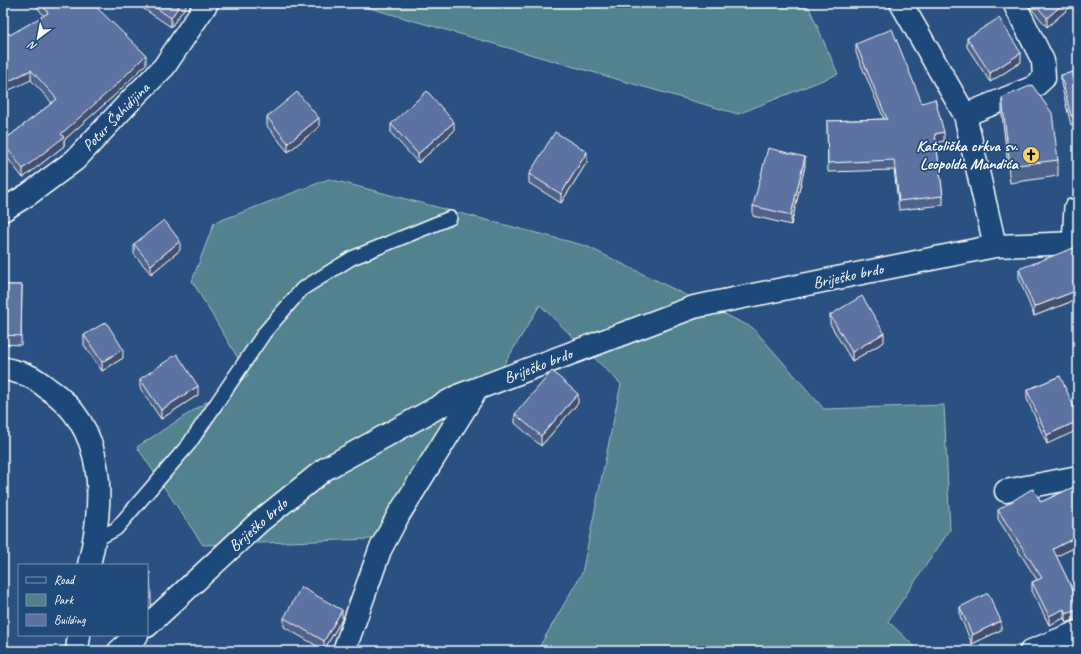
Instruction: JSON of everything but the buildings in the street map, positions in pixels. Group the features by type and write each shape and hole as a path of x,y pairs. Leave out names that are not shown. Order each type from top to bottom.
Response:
{"street":[{"name":"Potur Šahidijina","path":"3,210 29,194 74,160 164,67 207,3"},
{"path":"901,3 965,115 995,246"},
{"path":"965,115 1034,87 1044,78 1043,61 1014,3"},
{"name":"Briješko brdo","path":"148,625 260,522 325,469 460,395 694,307 995,246 1073,244"},
{"path":"3,368 30,376 61,396 82,420 94,449 99,483 95,540 89,564"},
{"path":"344,651 380,550 399,514 477,389"},
{"path":"1006,491 1078,477"},
{"path":"1031,651 1078,632"},
{"path":"77,651 79,636"},
{"path":"119,651 136,636"}],"lane":[{"path":"1071,206 1073,244"},
{"path":"95,540 116,529 189,444 265,332 302,288 352,258 450,218"}],"green space":[{"path":"352,3 807,3 838,74 738,114"},
{"path":"329,179 586,246 753,328 824,409 944,405 950,530 888,621 919,651 537,651 582,573 621,384 540,305 399,538 203,545 137,447 248,375 192,281 214,223"}],"place":[{"name":"Katolička crkva sv. Leopolda Mandića","path":"1031,155"}]}
